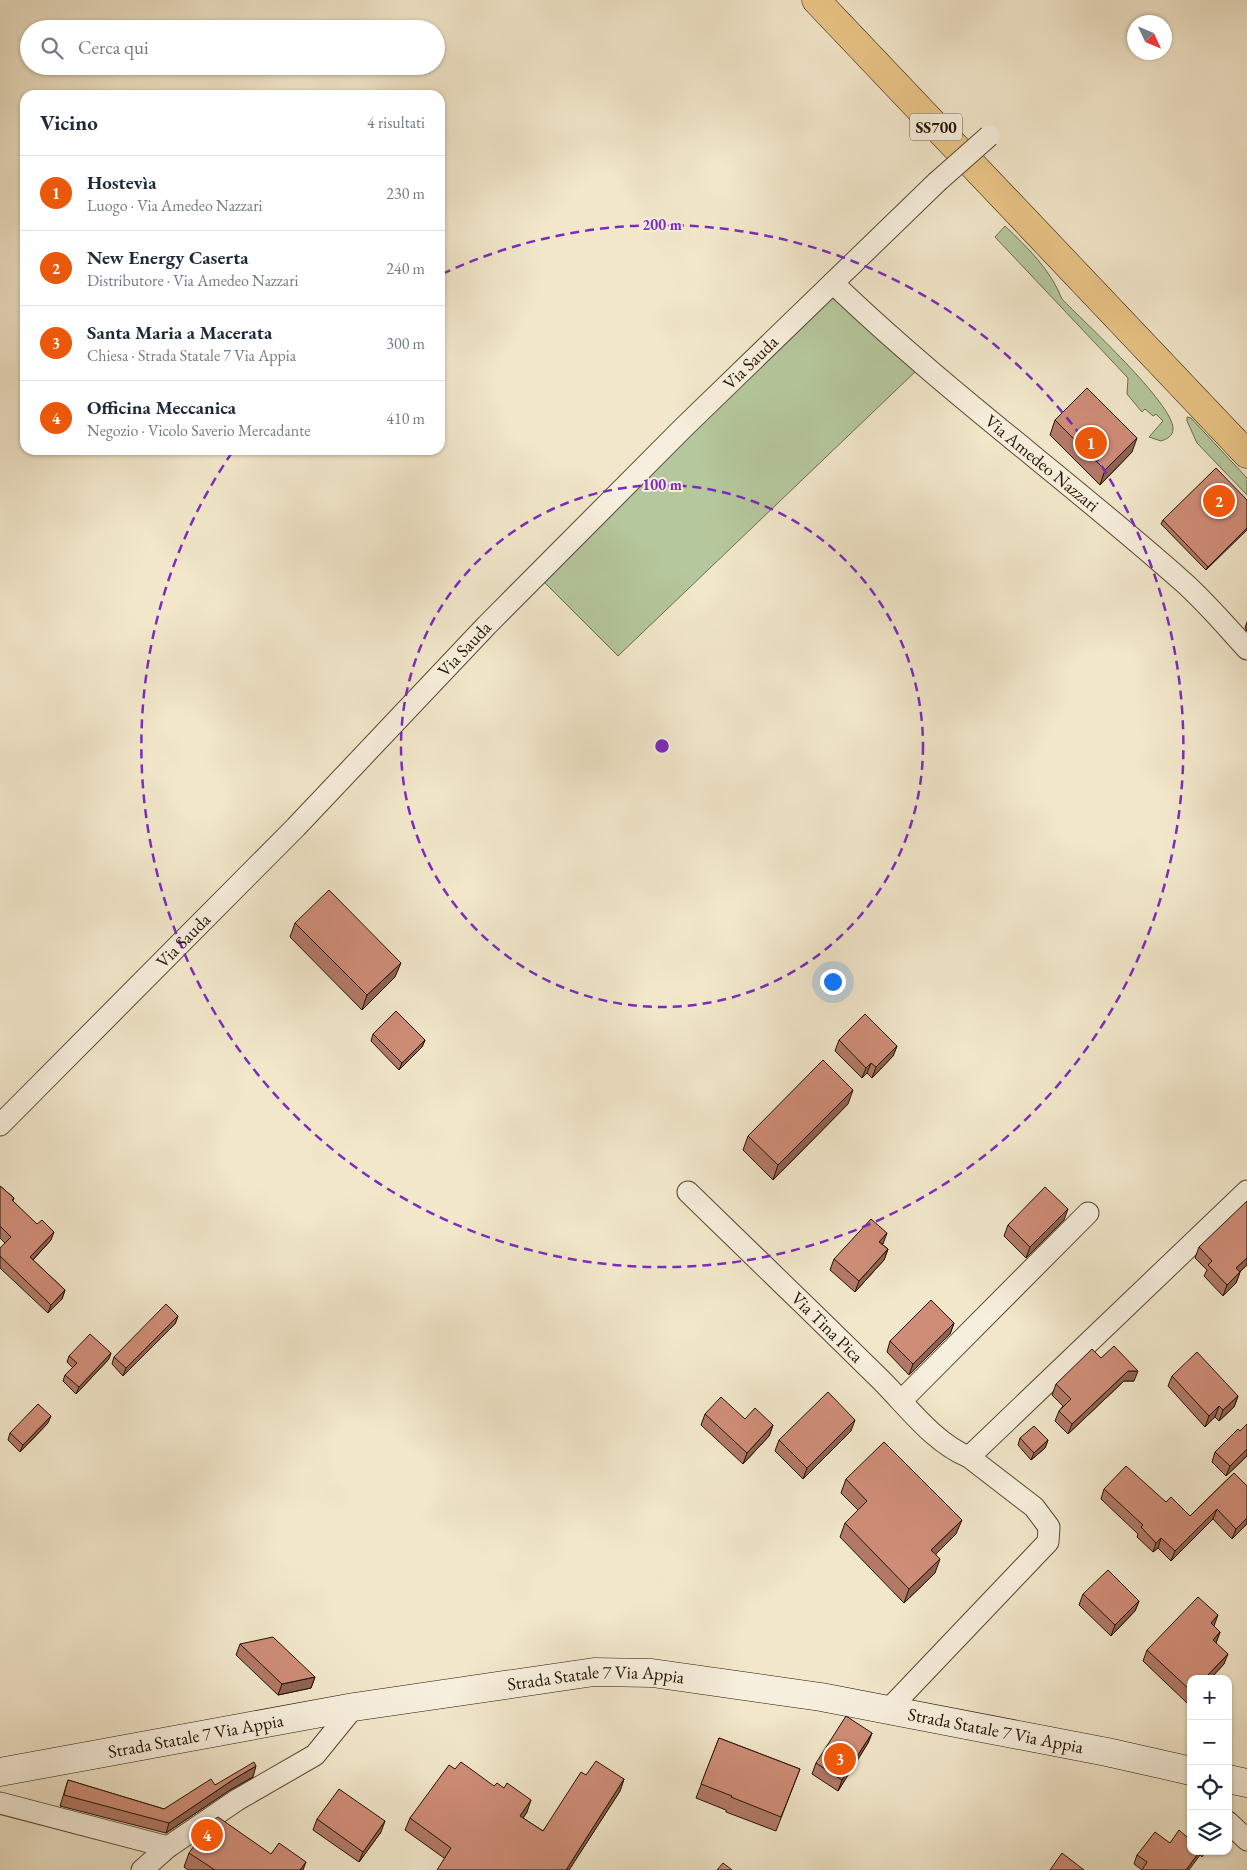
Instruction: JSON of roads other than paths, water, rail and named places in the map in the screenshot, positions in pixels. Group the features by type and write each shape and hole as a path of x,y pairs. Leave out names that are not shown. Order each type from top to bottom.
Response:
{"highway":[{"name":"SS700","path":"816,0 1247,454"}],"main road":[{"name":"Strada Statale 7 Via Appia","path":"0,1772 354,1707 594,1672 652,1672 821,1697 1187,1773"},
{"path":"1232,1780 1247,1783"}],"street":[{"name":"Via Sauda","path":"0,1125 296,827 487,625 683,428 937,182 989,136"},
{"name":"Via Amedeo Nazzari","path":"833,283 914,359 1040,461 1182,581 1247,649"},
{"path":"969,1457 1247,1191"},
{"name":"Via Tina Pica","path":"688,1192 902,1400 938,1438 958,1453 969,1457 1034,1507 1049,1527 1048,1542 888,1710"},
{"path":"902,1400 1088,1212"},
{"path":"142,1870 168,1847 237,1800 315,1754 354,1707"},
{"path":"0,1803 168,1847"},
{"path":"1232,1826 1247,1840"}],"place":[{"name":"Hostevìa","path":"1091,443"},
{"name":"New Energy Caserta","path":"1219,501"},
{"name":"Santa Maria a Macerata","path":"840,1759"},
{"name":"Officina Meccanica","path":"207,1835"}]}
